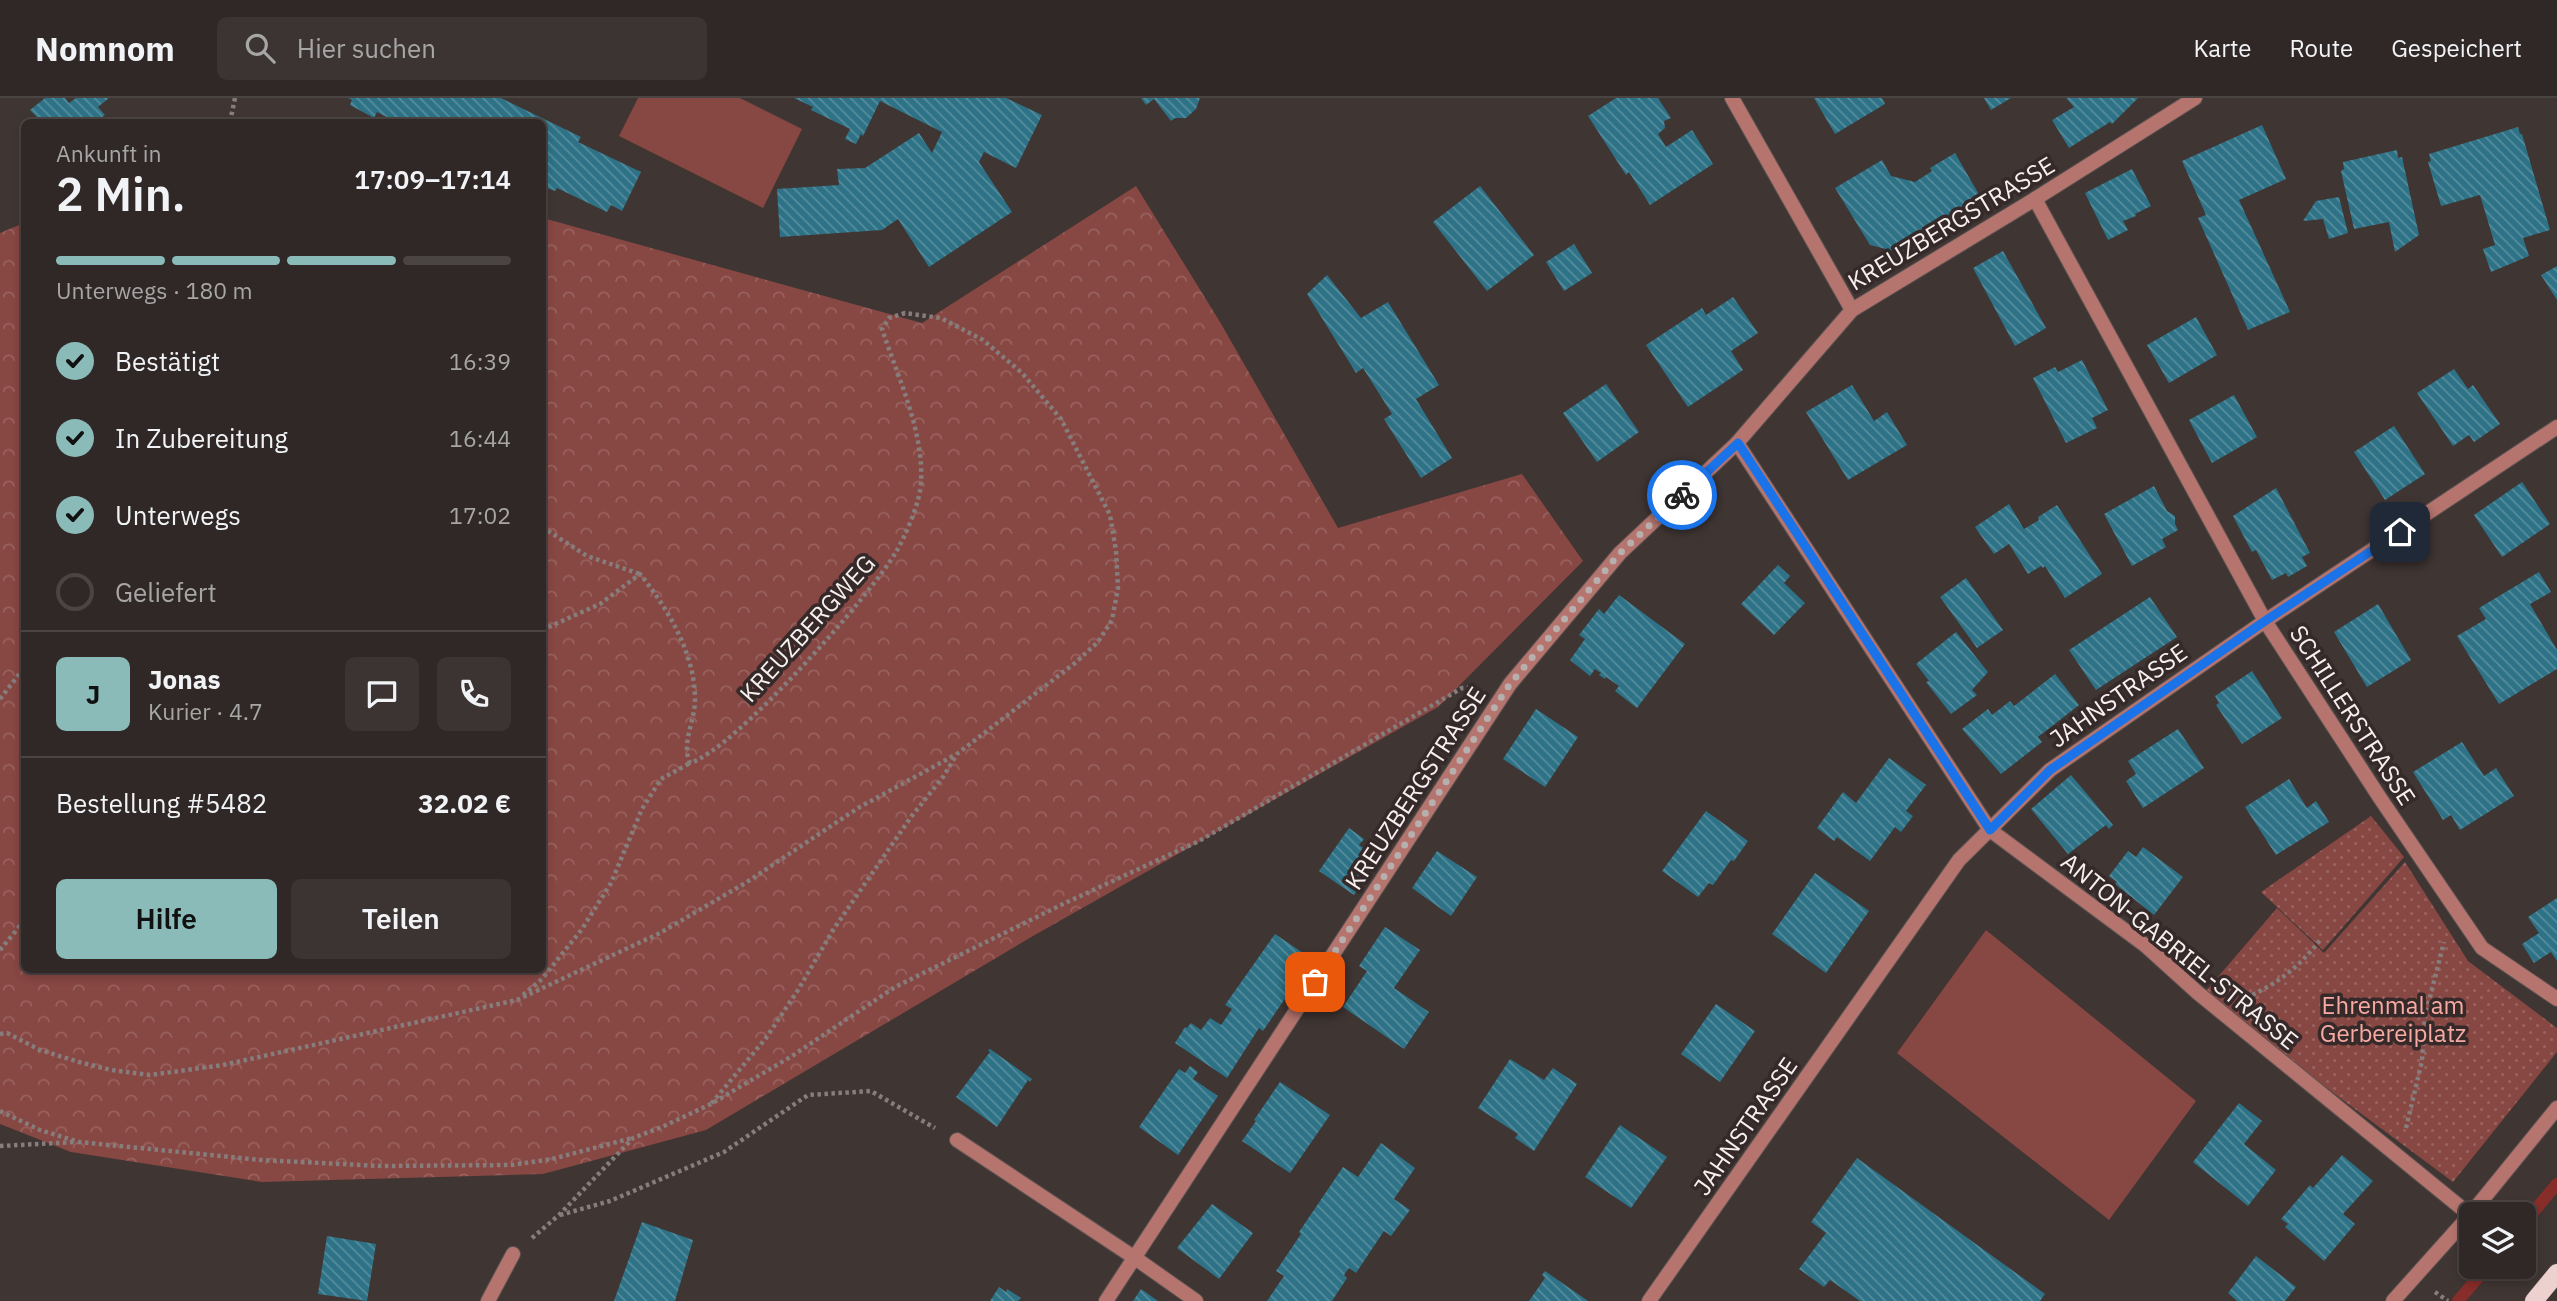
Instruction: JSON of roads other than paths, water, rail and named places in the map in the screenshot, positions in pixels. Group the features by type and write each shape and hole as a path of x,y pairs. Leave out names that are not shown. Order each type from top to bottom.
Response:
{"main road":[{"path":"2535,1301 2557,1273"}],"street":[{"path":"1732,98 1852,310"},
{"name":"KREUZBERGSTRASSE","path":"1105,1301 1510,684 1620,553 1738,443 1852,310 2195,98"},
{"name":"SCHILLERSTRASSE","path":"2035,199 2265,621 2482,948 2557,999"},
{"name":"JAHNSTRASSE","path":"1649,1301 1959,860 2050,770 2265,621 2557,427"},
{"name":"ANTON-GABRIEL-STRASSE","path":"1738,443 1990,830 2146,946 2220,1011 2459,1206"},
{"path":"2481,1202 2557,1108"},
{"path":"957,1140 1196,1301"},
{"path":"2393,1301 2459,1227"},
{"path":"488,1301 513,1254"}],"waterway":[{"path":"2536,1209 2557,1184"},
{"path":"2458,1301 2477,1279"}],"park label":[{"name":"Ehrenmal am Gerbereiplatz","path":"2393,1019"}]}
